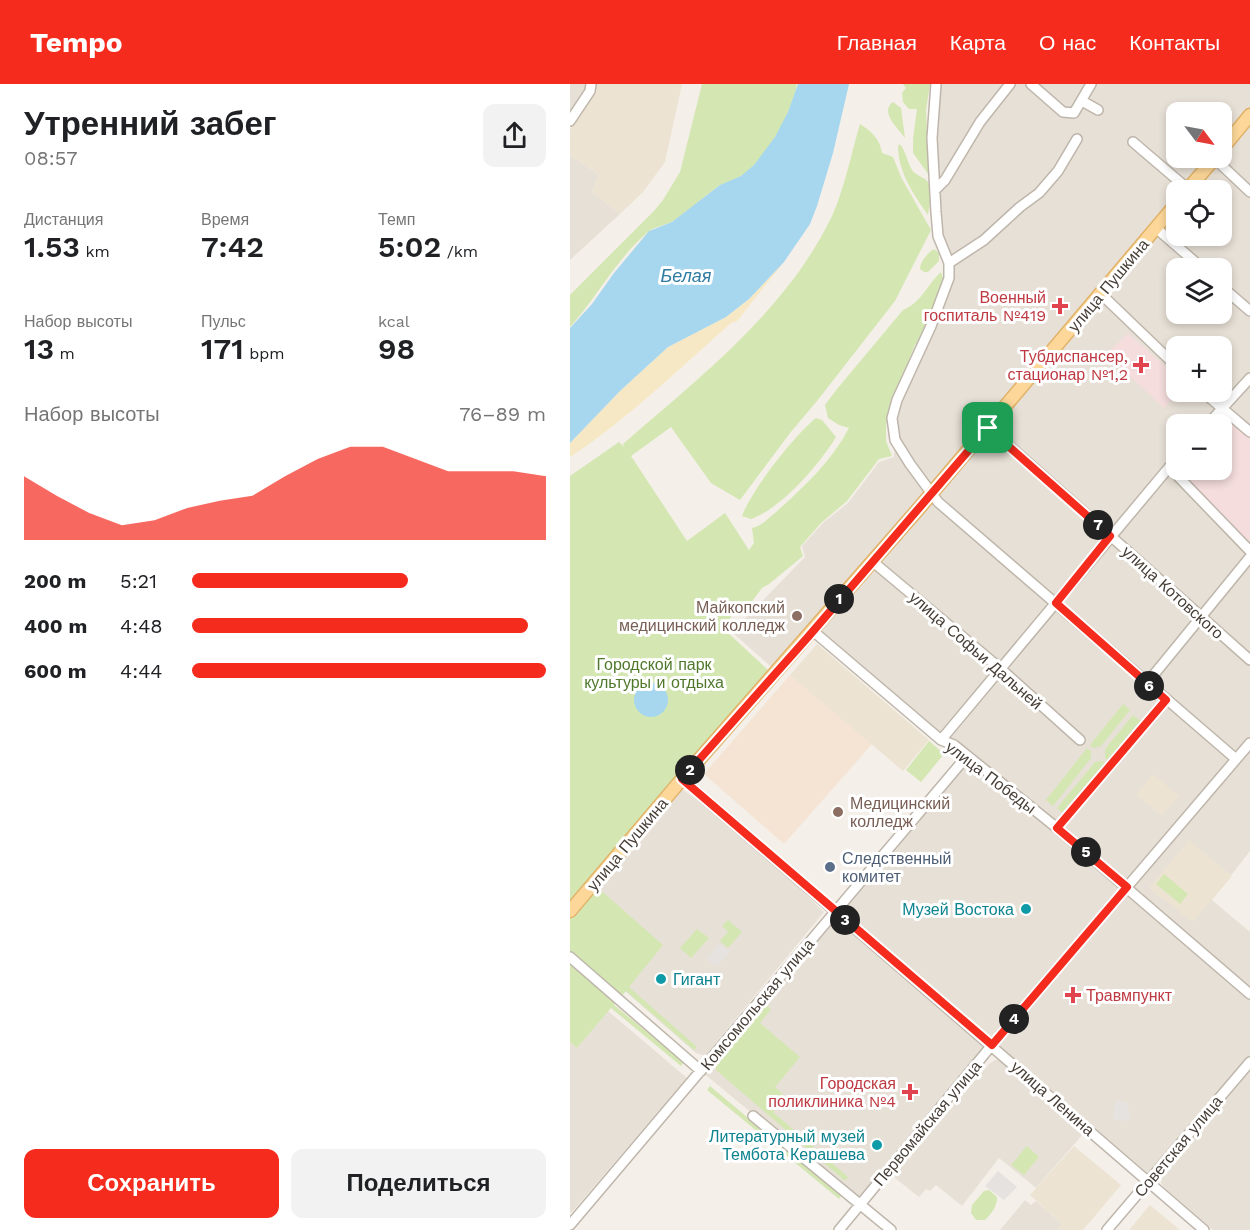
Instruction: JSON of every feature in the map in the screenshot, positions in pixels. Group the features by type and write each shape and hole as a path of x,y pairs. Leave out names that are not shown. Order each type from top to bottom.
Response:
{"main road":[{"path":"1232,137 1250,115"},
{"path":"1196,180 1207,168"},
{"name":"улица Пушкина","path":"570,911 988,428 1166,216"}],"street":[{"path":"570,121 590,91 591,84"},
{"path":"936,84 932,138 938,236 949,263 949,278 931,326 897,400 892,418 895,440 938,502 1236,759"},
{"path":"935,190 945,180 980,122 1010,84"},
{"path":"1031,84 1064,112 1074,113 1091,84"},
{"path":"1082,101 1098,110"},
{"path":"949,263 984,240 1020,207 1039,194 1058,171 1077,139"},
{"path":"1133,142 1177,180"},
{"path":"1225,168 1250,192"},
{"path":"1156,228 1190,258"},
{"path":"1101,294 1166,356"},
{"path":"1232,295 1250,311"},
{"path":"1217,414 1250,378"},
{"path":"1214,402 1250,432"},
{"name":"улица Котовского","path":"988,428 1250,660"},
{"path":"941,740 1166,471"},
{"path":"1182,480 1250,551"},
{"path":"1147,684 1250,557"},
{"name":"улица Софьи Дальней","path":"872,561 1080,740"},
{"name":"улица Победы","path":"813,631 941,740 954,746 1057,828 1250,994"},
{"path":"1057,828 1166,700"},
{"name":"Первомайская улица","path":"839,1230 992,1045 1250,743"},
{"name":"Комсомольская улица","path":"570,1225 967,756"},
{"name":"улица Ленина","path":"682,779 1204,1230"},
{"path":"570,957 700,1071"},
{"name":"Советская улица","path":"1107,1230 1250,1062"},
{"path":"753,1116 891,1230"},
{"path":"570,1225 576,1230"}],"shaded area":[{"path":"570,84 591,84 570,121"},
{"path":"597,84 682,84 665,162 643,192 620,214 592,192 599,175 570,155 570,129 591,98"},
{"path":"936,84 1250,84 1250,851 1212,900 1250,932 1250,1062 1148,1181 992,1045 861,1204 701,1071 967,756 813,631 777,672 732,632 805,557 802,546 824,522 848,503 879,462 894,457 895,440 892,418 949,278 936,212"},
{"path":"570,155 599,175 592,192 620,214 570,260"},
{"name":"Тубдиспансер, стационар №1,2","path":"1128,333 1166,367 1166,402 1170,402 1164,408 1106,354"},
{"path":"1232,422 1250,438 1250,543 1187,480 1232,480"},
{"path":"817,644 929,740 903,771 790,675"},
{"path":"790,675 872,744 784,844 704,774"},
{"path":"1153,774 1179,796 1162,816 1136,795"},
{"path":"683,790 705,806 792,881 824,912 705,1056 696,1053 570,943 570,921 679,791"},
{"path":"1189,840 1232,876 1193,922 1149,888"},
{"path":"719,943 730,952 717,967 707,959"},
{"path":"608,1011 687,1078 570,1212 570,1042 577,1048"},
{"path":"995,1060 1001,1060 1084,1133 1036,1188 999,1158 962,1206 936,1185 930,1191 926,1189 919,1197 895,1178 895,1174"},
{"path":"1250,1071 1250,1230 1213,1230 1166,1189 1161,1183 1162,1178 1166,1170"},
{"path":"1115,1101 1124,1101 1128,1104 1130,1121 1113,1120"},
{"path":"1074,1146 1121,1185 1083,1230 1058,1230 1062,1224 1030,1195"},
{"path":"998,1171 1017,1187 1004,1200 985,1186"},
{"path":"1025,1200 1031,1205 1036,1201 1062,1224 1058,1230 1000,1230"},
{"path":"1150,1205 1180,1230 1129,1230"}],"green space":[{"path":"702,84 797,84 784,122 760,159 741,176 719,186 670,223 653,228 648,232 617,266 570,327 570,295 653,212 680,172"},
{"path":"903,84 930,84 926,110 929,175 913,153 917,109 909,109 903,102 902,93 906,88"},
{"path":"893,102 901,108 905,138 889,115 889,106"},
{"name":"Городской парк культуры и отдыха","path":"860,124 874,136 882,153 893,157 901,177 931,230 895,301 740,500 711,483 671,427 631,456 687,541 725,513 749,550 754,543 752,528 764,522 806,484 834,452 849,428 828,418 825,405 903,310 915,303 941,272 944,281 926,326 914,347 890,409 886,425 886,441 892,456 879,459 847,501 821,523 800,547 803,556 762,588 747,608 739,608 731,616 726,631 768,670 570,900 570,476 619,442 624,447 623,444 739,340 791,282 813,250 837,205"},
{"path":"900,144 912,170 930,185 928,215 904,174 899,156 898,146"},
{"path":"934,249 939,253 939,261 928,272 924,272 920,269 922,263"},
{"path":"816,418 822,420 836,437 820,460 787,496 775,505 751,519 742,516 774,464"},
{"path":"1123,704 1130,710 1101,746 1093,748 1090,745"},
{"path":"1133,715 1143,723 1110,762 1105,758 1105,749"},
{"path":"929,741 944,754 921,782 906,770"},
{"path":"1087,748 1091,751 1091,758 1053,806 1046,800"},
{"path":"1103,761 1108,765 1065,815 1057,808 1095,762"},
{"path":"1164,874 1188,894 1180,904 1156,884"},
{"path":"597,887 663,945 629,987 697,1047 694,1050 626,991 614,1005 684,1062 681,1066 611,1008 577,1048 570,1042 570,919"},
{"path":"728,920 742,932 728,948 720,941 728,932 722,926"},
{"path":"697,929 709,938 691,958 680,948"},
{"path":"765,1004 771,1009 760,1023 800,1057 775,1087 786,1097 773,1112 848,1177 845,1181 716,1070 716,1061"},
{"path":"710,1086 841,1196 839,1199 707,1090"},
{"path":"1027,1146 1039,1157 1024,1175 1011,1165"},
{"path":"989,1190 997,1197 995,1207 985,1220 976,1220 971,1213 972,1205 984,1191"}],"sand":[{"path":"784,262 737,321 731,323 633,410 570,457 570,443 620,391 668,347 726,317 749,299"}],"water":[{"name":"Белая","path":"798,84 849,84 833,153 810,224 784,262 749,299 726,317 668,347 620,391 570,443 570,328 592,304 649,231 672,222 720,185 741,176 754,165 775,137 788,112"},
{"path":"651,683 663,688 668,700 663,712 651,717 639,712 634,700 639,688"}],"place":[{"name":"Военный госпиталь №419","path":"1060,306"},
{"name":"Тубдиспансер, стационар №1,2","path":"1141,365"},
{"name":"Майкопский медицинский колледж","path":"797,616"},
{"name":"Медицинский колледж","path":"838,812"},
{"name":"Следственный комитет","path":"830,867"},
{"name":"Музей Востока","path":"1026,909"},
{"name":"Гигант","path":"661,979"},
{"name":"Травмпункт","path":"1073,995"},
{"name":"Городская поликлиника №4","path":"910,1092"},
{"name":"Литературный музей Тембота Керашева","path":"877,1145"}],"route":[{"path":"988,428 1110,536 1056,603 1166,700 1057,828 1127,887 992,1045 682,779 988,428"}]}
